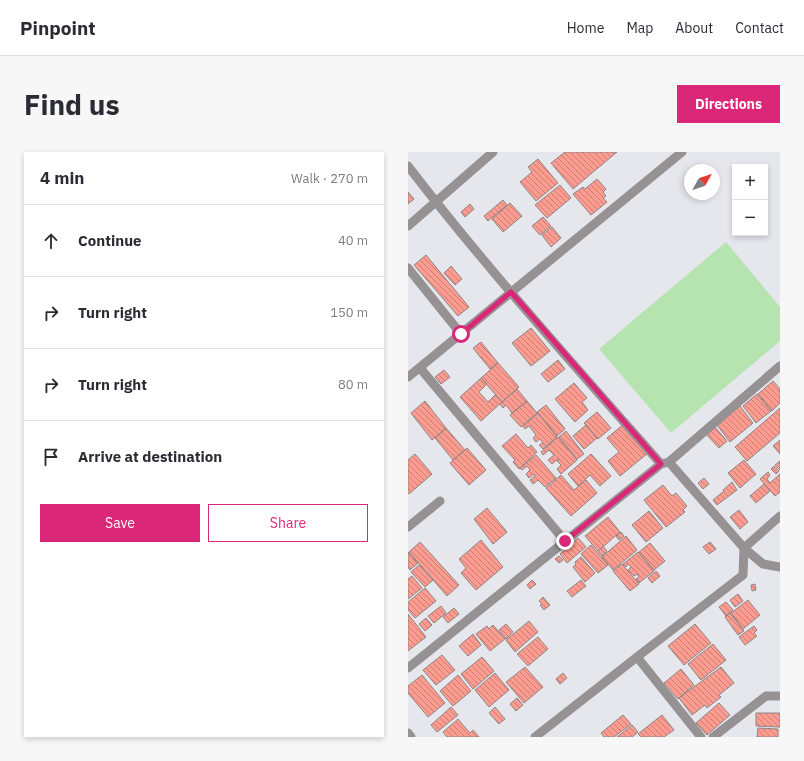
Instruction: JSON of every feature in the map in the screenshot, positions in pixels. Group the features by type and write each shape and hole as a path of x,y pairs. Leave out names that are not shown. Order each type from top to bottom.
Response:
{"street":[{"path":"408,226 493,152"},
{"path":"408,377 682,152"},
{"path":"408,166 511,292 665,463 744,548 763,564 780,567"},
{"path":"408,268 461,334"},
{"path":"408,668 565,541 665,463 780,366"},
{"path":"420,368 565,541"},
{"path":"408,527 440,501"},
{"path":"535,737 743,575 744,548 780,516"},
{"path":"637,657 701,737"},
{"path":"713,737 766,696 780,696"},
{"path":"408,733 411,737"}],"green space":[{"path":"726,242 780,307 780,341 671,433 599,349"}],"building":[{"path":"565,152 617,152 573,189 551,163"},
{"path":"538,159 558,183 536,201 520,182 532,172 528,167"},
{"path":"597,179 606,189 603,192 606,196 603,198 607,202 591,215 573,194 583,187 585,189"},
{"path":"560,185 571,198 547,218 535,205"},
{"path":"408,192 414,199 408,204"},
{"path":"503,200 507,205 488,221 484,216"},
{"path":"510,203 522,216 503,232 492,219"},
{"path":"470,204 474,209 465,217 461,212"},
{"path":"543,217 551,226 540,235 532,226"},
{"path":"552,227 561,238 551,247 542,235"},
{"path":"426,255 469,307 458,316 414,265"},
{"path":"451,266 462,279 455,285 444,273"},
{"path":"531,328 550,351 531,366 512,343"},
{"path":"481,342 498,363 490,369 473,348"},
{"path":"558,360 565,369 548,382 541,374"},
{"path":"498,363 519,387 502,402 481,378"},
{"path":"444,370 450,377 441,384 435,377"},
{"path":"481,378 487,384 479,392 488,402 495,395 502,402 481,421 460,397"},
{"path":"773,381 780,389 780,403 772,411 758,394"},
{"path":"574,383 587,398 582,402 588,410 575,422 555,399"},
{"path":"517,389 527,401 512,413 506,405 503,408 500,404"},
{"path":"757,394 771,411 756,423 743,406"},
{"path":"425,401 446,428 432,440 411,413"},
{"path":"527,401 537,413 521,427 510,415"},
{"path":"546,405 565,429 557,436 537,412"},
{"path":"740,406 753,423 730,442 717,425"},
{"path":"780,408 780,433 747,461 735,447"},
{"path":"597,412 611,428 598,439 584,423"},
{"path":"538,413 557,437 543,449 539,445 543,443 540,439 536,442 533,438 536,435 529,426 525,429 523,426"},
{"path":"624,424 648,453 620,476 608,461 619,452 607,438"},
{"path":"586,425 597,438 584,449 573,436"},
{"path":"714,426 727,441 719,448 706,434"},
{"path":"446,428 465,450 453,460 435,438"},
{"path":"566,431 584,454 577,459 559,437"},
{"path":"516,434 528,448 531,445 537,452 519,469 513,462 515,460 502,446"},
{"path":"558,437 577,460 561,474 557,469 561,465 557,461 559,460 558,459 552,464 548,460 554,455 549,450 543,455 541,452"},
{"path":"780,440 780,454 773,446"},
{"path":"467,448 486,470 469,485 450,463"},
{"path":"415,454 432,474 409,494 408,460"},
{"path":"591,454 611,476 600,486 590,475 578,486 568,474"},
{"path":"536,455 556,478 545,487 538,480 533,484 530,480 535,476 534,474 529,478 526,474 530,470 527,466 522,470 520,468"},
{"path":"744,460 756,474 740,488 728,473"},
{"path":"780,461 780,470 775,465"},
{"path":"774,466 779,471 776,474 771,469"},
{"path":"768,472 770,475 767,479 770,483 780,474 780,492 775,496 760,479"},
{"path":"561,475 574,490 586,480 597,493 571,516 546,488"},
{"path":"704,478 709,484 703,489 698,483"},
{"path":"732,482 737,490 717,505 713,500"},
{"path":"764,484 770,491 756,503 750,496"},
{"path":"663,485 672,496 676,493 687,506 683,510 685,512 666,527 644,500"},
{"path":"487,508 507,532 493,544 474,519"},
{"path":"739,510 748,522 740,529 730,517"},
{"path":"649,511 663,528 646,542 632,525"},
{"path":"608,517 620,532 598,551 585,536"},
{"path":"621,532 624,536 619,540 616,536"},
{"path":"626,536 637,550 613,570 602,557"},
{"path":"578,538 586,547 567,563 560,554"},
{"path":"481,540 503,567 476,590 461,573 466,568 459,559"},
{"path":"420,542 459,585 447,596 409,552"},
{"path":"710,542 716,549 709,554 703,547"},
{"path":"650,543 665,561 654,570 639,552"},
{"path":"591,545 608,565 598,573 581,554"},
{"path":"603,546 607,551 602,556 598,551"},
{"path":"408,552 418,563 410,570 408,567"},
{"path":"638,552 654,571 639,583 636,579 639,577 637,574 634,576 628,570 631,567 628,564 626,567 623,564"},
{"path":"559,556 563,560 559,563 555,559"},
{"path":"581,557 595,573 585,582 573,567 576,564 575,562"},
{"path":"622,564 639,584 630,591 613,571"},
{"path":"419,565 433,580 425,587 411,572"},
{"path":"656,571 660,576 652,583 648,578"},
{"path":"412,576 422,588 408,599 408,579"},
{"path":"532,580 536,584 530,589 527,585"},
{"path":"581,580 586,586 572,597 567,591"},
{"path":"755,584 756,590 752,591 751,585"},
{"path":"425,588 436,601 415,618 408,610 408,602"},
{"path":"738,594 743,601 735,607 730,600"},
{"path":"543,597 550,605 544,610 539,601"},
{"path":"748,600 760,615 743,629 731,613"},
{"path":"726,602 733,610 726,616 719,607"},
{"path":"441,606 446,613 434,623 428,616"},
{"path":"454,608 459,614 448,623 443,617"},
{"path":"730,613 744,631 738,635 725,617"},
{"path":"408,614 426,637 408,651"},
{"path":"426,618 432,625 425,631 419,624"},
{"path":"529,621 538,632 515,652 506,640"},
{"path":"506,624 513,632 506,639 499,630"},
{"path":"695,624 711,643 684,665 668,646"},
{"path":"493,625 505,639 490,651 476,634 487,626 489,629"},
{"path":"754,626 757,630 754,633 757,636 745,645 739,637"},
{"path":"473,634 481,645 468,656 459,646"},
{"path":"538,637 548,649 528,666 517,654"},
{"path":"713,644 726,660 701,680 688,664"},
{"path":"442,655 455,670 436,685 423,670"},
{"path":"482,657 494,671 473,689 461,674"},
{"path":"525,667 543,687 524,703 506,682"},
{"path":"721,667 734,683 719,695 721,697 707,708 705,705 692,715 679,698"},
{"path":"681,669 694,685 678,699 664,683"},
{"path":"495,673 509,690 489,707 475,690"},
{"path":"563,673 567,678 560,684 556,679"},
{"path":"422,675 445,703 428,717 408,693 408,686"},
{"path":"458,675 471,691 453,706 440,691"},
{"path":"517,698 523,705 516,711 510,704"},
{"path":"719,703 730,715 707,735 696,723"},
{"path":"451,707 458,715 437,732 431,725"},
{"path":"495,707 505,719 499,724 489,713"},
{"path":"756,713 780,713 780,727 756,726"},
{"path":"623,715 631,724 614,737 604,737 601,733"},
{"path":"662,715 674,730 664,737 641,737 638,734"},
{"path":"458,719 470,733 473,730 479,737 447,737 443,732"},
{"path":"632,725 638,732 632,737 617,737"},
{"path":"758,728 778,729 778,737 757,737"}],"route":[{"path":"461,334 511,292 661,464 565,541"}]}
